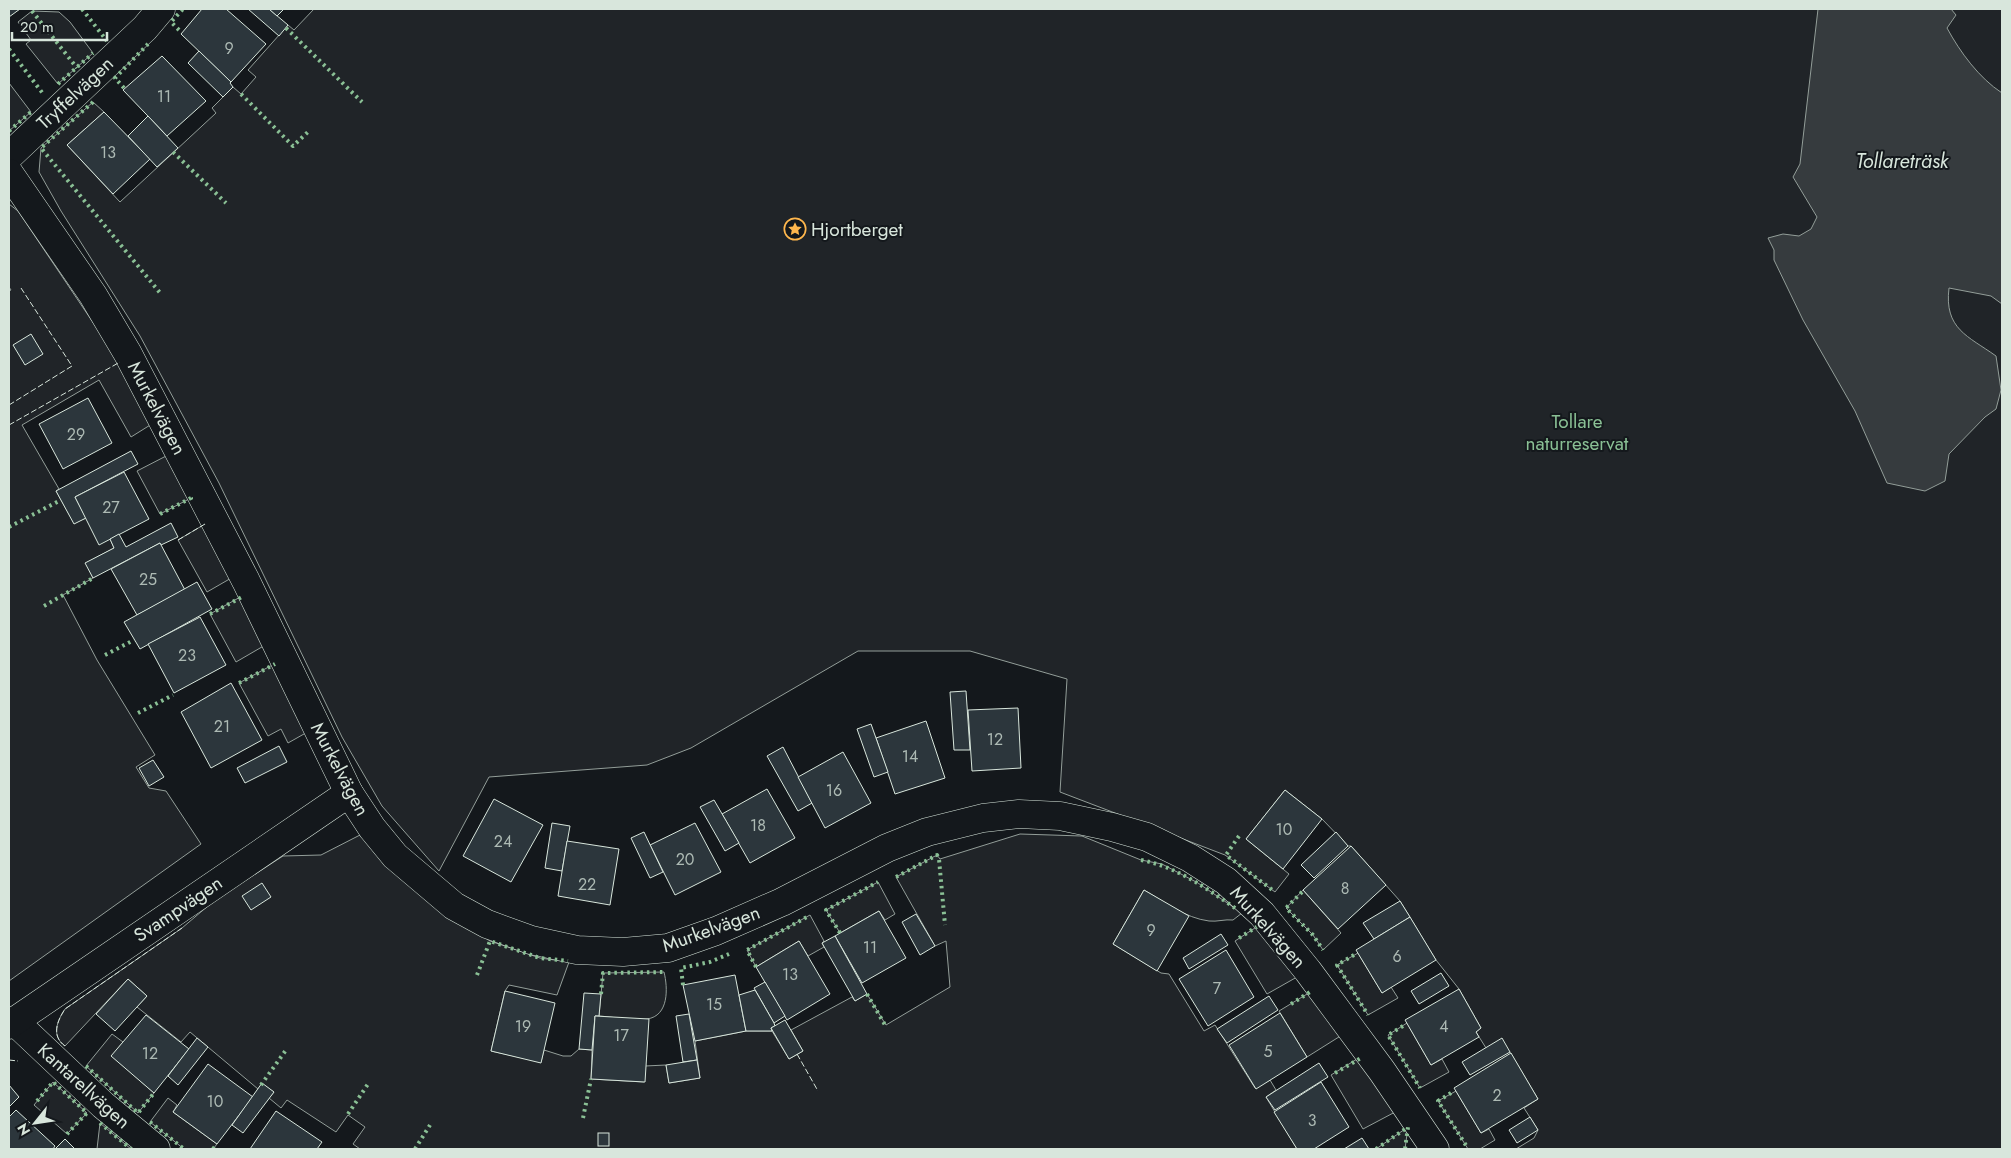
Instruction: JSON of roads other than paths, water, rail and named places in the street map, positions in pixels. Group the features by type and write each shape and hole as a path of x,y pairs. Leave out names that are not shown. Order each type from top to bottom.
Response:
{"street":[{"name":"Tryffelvägen","path":"9,156 144,28 161,9"},
{"name":"Murkelvägen","path":"9,173 93,295 128,354 242,572 349,793 372,828 395,856 454,906 487,924 531,940 588,950 623,952 668,948 716,931 774,906 904,841 927,832 976,820 1020,814 1060,816 1112,827 1147,837 1190,858 1226,881 1262,914 1308,971 1382,1071 1434,1149"},
{"name":"Svampvägen","path":"11,1023 349,793"},
{"name":"Kantarellvägen","path":"11,1023 103,1105 156,1149"}],"water":[{"name":"Tollareträsk","path":"1818,9 1951,9 1956,15 1947,28 1952,37 1978,72 2002,93 2002,304 1991,296 1949,288 1948,302 1950,313 1960,330 1996,356 2001,390 1996,409 1985,417 1949,454 1945,481 1925,491 1887,483 1855,411 1803,320 1774,260 1774,250 1768,238 1783,234 1799,236 1811,229 1817,217 1793,177 1800,164"}],"place":[{"name":"Hjortberget","path":"795,229"}],"park label":[{"name":"Tollare naturreservat","path":"1577,432"}]}
